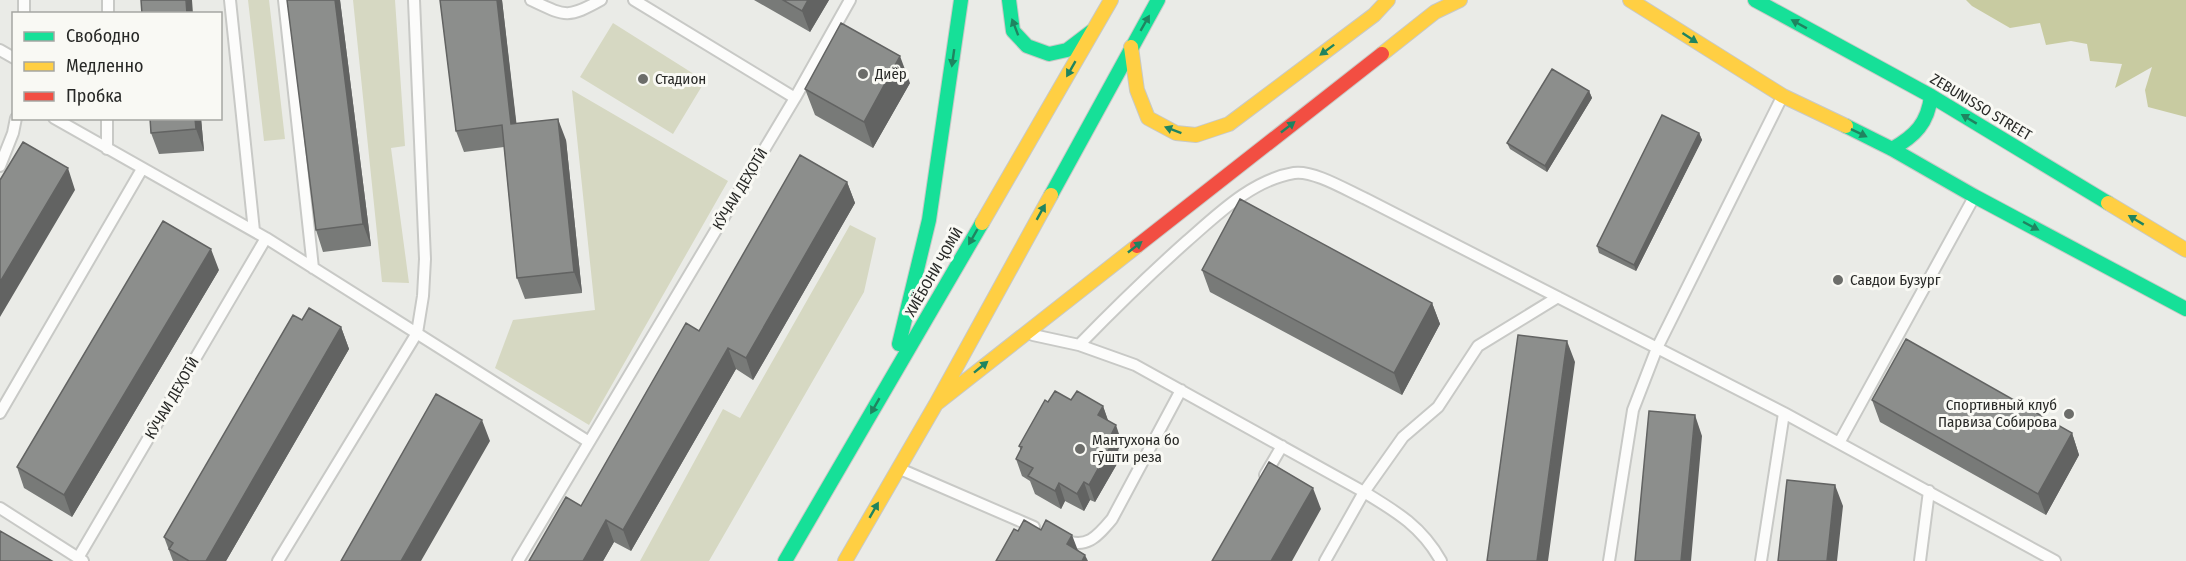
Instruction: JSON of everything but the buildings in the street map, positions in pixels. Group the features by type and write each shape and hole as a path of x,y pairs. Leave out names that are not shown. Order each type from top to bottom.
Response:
{"main road":[{"path":"891,379 929,220 961,0"},
{"path":"1009,0 1013,31 1027,46 1048,54 1067,50 1095,28"},
{"name":"ХИЁБОНИ ҶОМӢ","path":"785,561 1111,0"},
{"path":"845,561 936,404 1158,0"},
{"path":"1131,47 1137,90 1148,118 1176,133 1196,135 1229,124 1374,15 1388,0"},
{"path":"936,404 1435,12 1460,0"},
{"path":"1615,0 1635,3 1783,96 1892,149 1974,196 2186,309"},
{"name":"ZEBUNISSO STREET","path":"1755,0 1931,96 2186,250"},
{"path":"1892,149 1910,139 1923,126 1930,110 1931,96"}],"lane":[{"path":"230,0 254,231"},
{"path":"284,0 313,268"},
{"path":"278,561 417,333 423,296 425,259 414,0"},
{"path":"531,0 563,15 579,12 601,0"},
{"path":"634,0 795,98"},
{"name":"КӮЧАИ ДЕҲОТӢ","path":"518,561 795,98 850,0"},
{"path":"1609,561 1633,410 1657,348 1783,96"},
{"path":"0,166 16,120"},
{"path":"57,120 266,238 589,442"},
{"path":"107,120 107,149"},
{"path":"0,413 142,169"},
{"path":"1079,345 1145,279 1229,205 1266,183 1295,173 1319,178 1366,199 1784,413 2055,561"},
{"path":"1839,443 1974,196"},
{"name":"КӮЧАИ ДЕҲОТӢ","path":"0,508 81,559 266,238"},
{"path":"1325,561 1364,492 1403,437 1438,407 1478,345 1558,297"},
{"path":"1024,333 1079,345 1135,365 1181,390 1364,492 1417,527 1431,542 1441,561"},
{"path":"898,469 1074,544 1096,538 1112,519 1181,390"},
{"path":"1761,561 1784,413"},
{"path":"1259,484 1282,446"},
{"path":"1920,561 1929,491"}],"shaded area":[{"path":"248,0 269,0 285,139 264,141"},
{"path":"353,0 395,0 405,146 391,148 409,283 382,282"},
{"path":"1966,0 2186,0 2186,117 2148,107 2145,90 2152,67 2115,88 2122,64 2090,61 2087,44 2071,41 2046,45 2040,23 2010,28 1972,6"},
{"name":"Стадион","path":"613,23 705,81 673,134 580,77"},
{"path":"572,90 728,181 589,425 495,368 513,320 595,310"},
{"path":"850,225 876,238 864,292 709,561 640,561 723,409 740,418"}],"traffic: fast":[{"path":"899,344 929,220 961,0"},
{"path":"1009,0 1013,31 1027,46 1049,54 1067,50 1092,31"},
{"path":"1051,195 1158,0"},
{"path":"1755,0 1931,96 2108,203"},
{"path":"1892,149 1919,128 1927,114 1931,96"},
{"path":"1846,126 2186,309"},
{"path":"785,561 982,223"}],"traffic: slow":[{"path":"982,223 1111,0"},
{"path":"1131,47 1137,90 1148,118 1176,133 1196,135 1229,124 1374,15 1388,0"},
{"path":"1382,54 1435,12 1460,0"},
{"path":"1630,0 1783,96 1846,126"},
{"path":"845,561 936,404 1051,195"},
{"path":"2108,203 2186,250"},
{"path":"936,404 1137,246"}],"traffic: jam":[{"path":"1137,246 1382,54"}],"place":[{"name":"Диёр","path":"863,74"},
{"name":"Стадион","path":"643,79"},
{"name":"Савдои Бузург","path":"1838,280"},
{"name":"Спортивный клуб Парвиза Собирова","path":"2069,414"},
{"name":"Мантухона бо гӯшти реза","path":"1080,449"}]}
